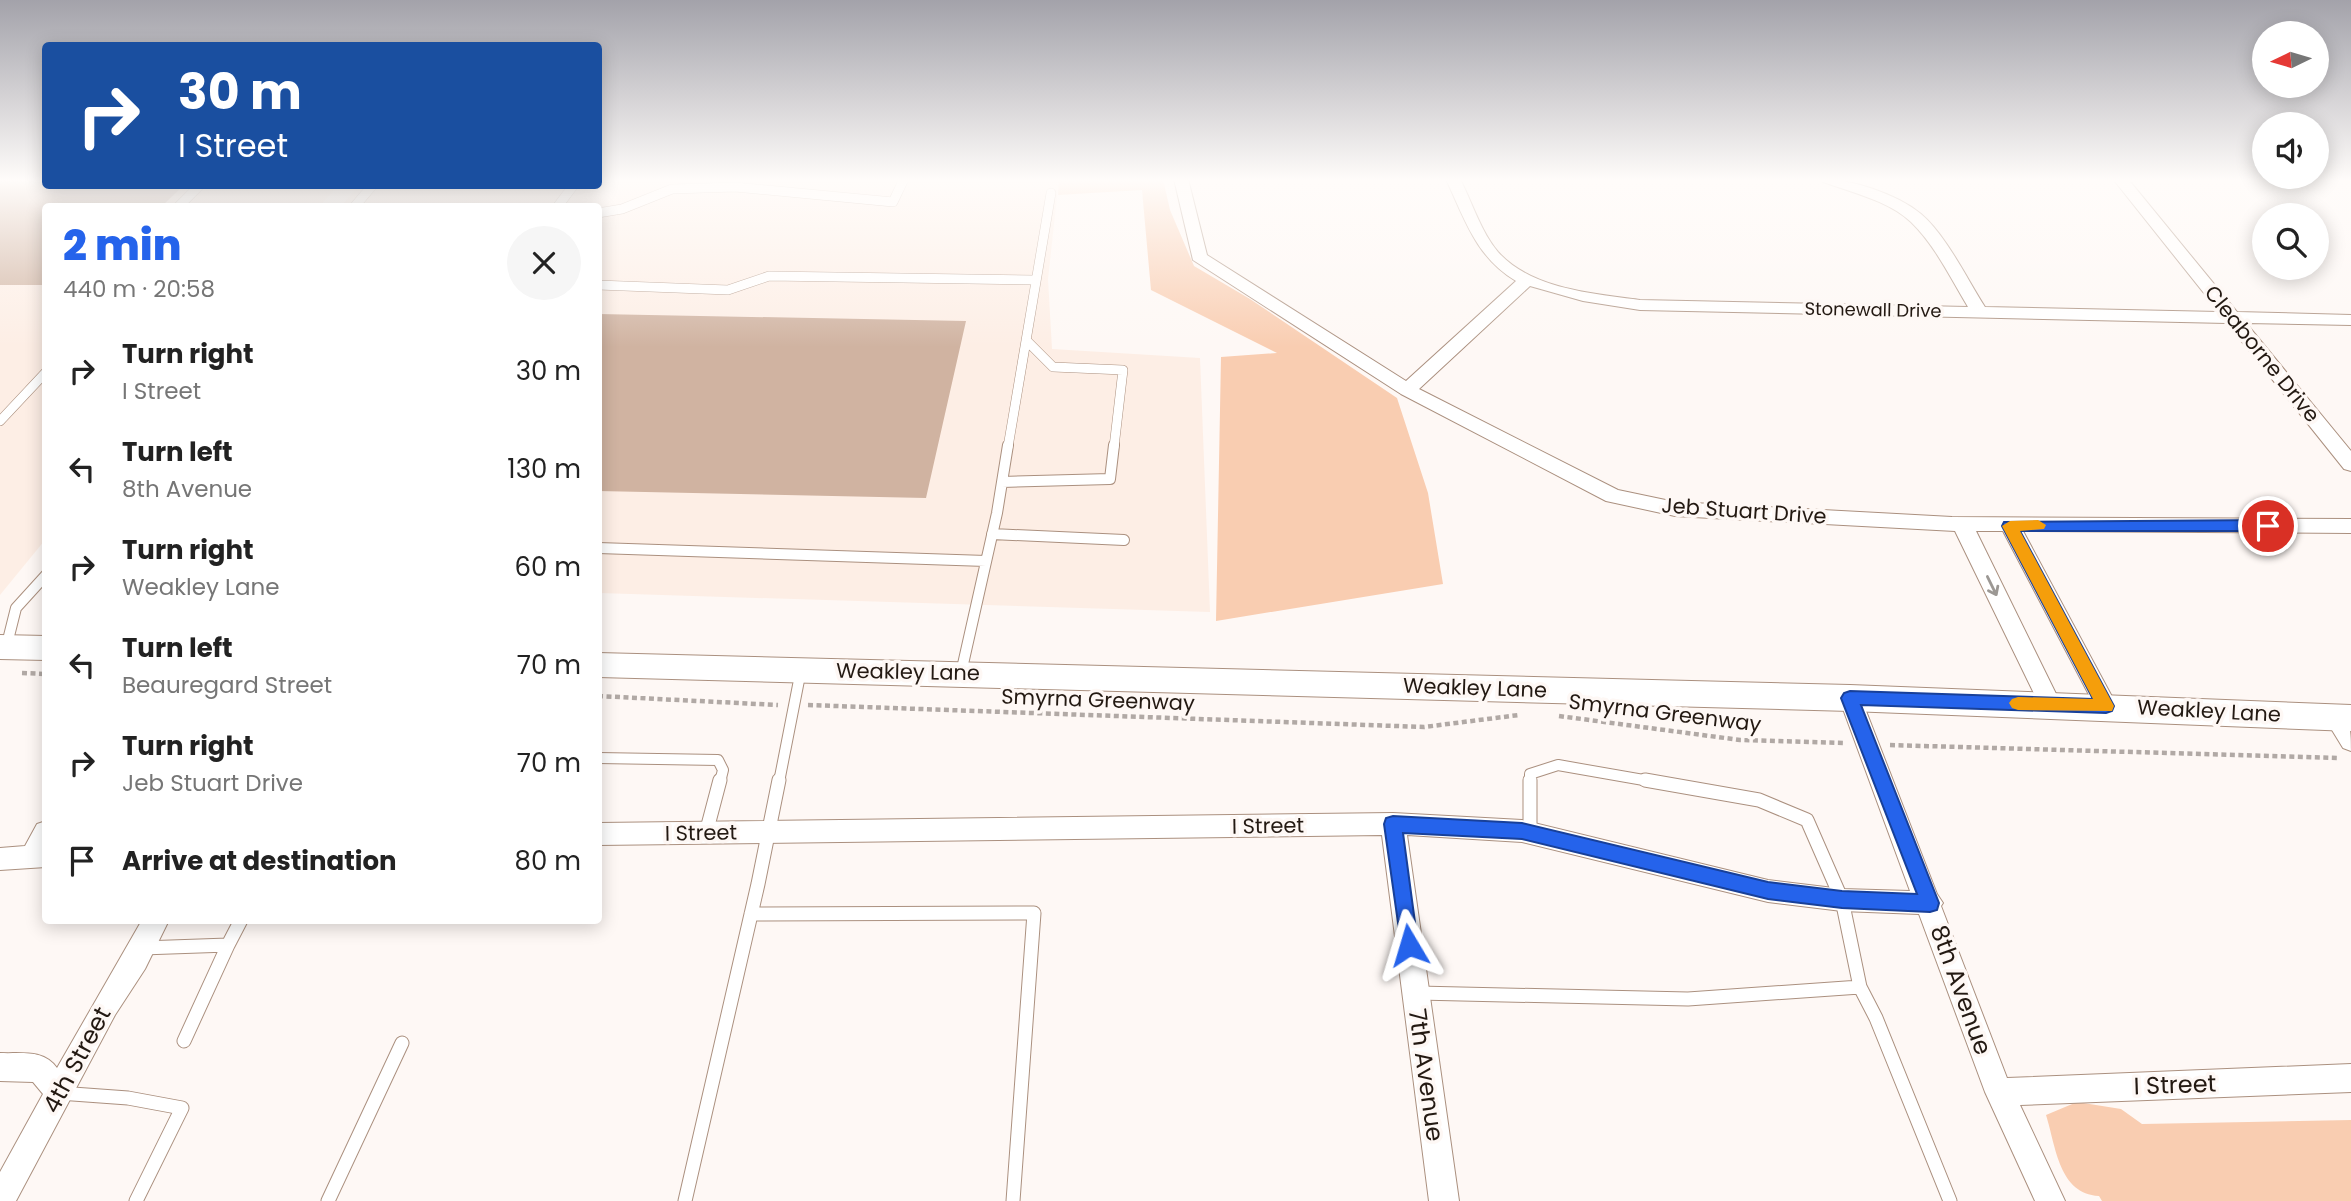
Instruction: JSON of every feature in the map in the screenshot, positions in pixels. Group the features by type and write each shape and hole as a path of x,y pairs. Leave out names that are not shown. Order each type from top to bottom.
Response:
{"main road":[{"path":"5,656 42,649"},
{"name":"Weakley Lane","path":"602,665 2050,704 2346,725"}],"street":[{"name":"Jeb Stuart Drive","path":"1194,235 1199,257 1406,390 1613,496 1675,509 2010,526 2351,526"},
{"name":"Stonewall Drive","path":"1482,235 1493,256 1527,280 1588,299 1640,305 2351,320"},
{"path":"1930,235 1980,312"},
{"name":"Cleaborne Drive","path":"2166,235 2351,464"},
{"path":"1406,390 1527,280"},
{"path":"1962,524 2050,704"},
{"path":"2010,526 2106,706"},
{"name":"8th Avenue","path":"1850,698 1930,903 1999,1092 2050,1201"},
{"name":"I Street","path":"602,834 1393,824 1530,833 1768,891 1842,900 1930,903"},
{"name":"7th Avenue","path":"1393,824 1444,1201"},
{"path":"0,859 38,857"},
{"name":"4th Street","path":"0,1201 106,1006 154,924"},
{"path":"0,1067 40,1068 59,1093"},
{"name":"I Street","path":"1999,1092 2351,1078"}],"lane":[{"path":"961,673 1002,482 1043,235"},
{"path":"602,285 727,290 769,276 1035,280"},
{"path":"1002,482 1110,479 1123,370 1053,367 1026,340"},
{"path":"0,421 42,376"},
{"path":"992,534 1124,540"},
{"path":"602,548 986,561"},
{"path":"5,656 16,608 42,579"},
{"path":"685,1201 751,914 801,670"},
{"path":"602,758 718,760 723,770 706,833"},
{"path":"1530,833 1530,774 1558,765 1759,800 1807,820 1842,900 1860,987 1950,1201"},
{"path":"751,914 1034,913 1013,1201"},
{"path":"184,1041 239,924"},
{"path":"142,948 228,945"},
{"path":"1415,993 1688,999 1860,987"},
{"path":"328,1201 401,1043"},
{"path":"59,1093 128,1098 182,1108 136,1201"}],"path":[{"path":"5,656 42,672"},
{"name":"Smyrna Greenway","path":"602,696 1424,727 1524,714"},
{"name":"Smyrna Greenway","path":"1546,715 1740,740 2351,759"}],"shaded area":[{"path":"0,235 42,235 42,544 0,595"},
{"path":"602,235 1053,235 1048,279 1052,349 1200,358 1210,612 602,593"},
{"path":"1146,235 1181,235 1194,266 1250,299 1397,398 1428,493 1443,584 1216,621 1221,357 1277,353 1151,290"},
{"path":"2077,1102 2121,1109 2142,1124 2351,1120 2351,1201 2102,1201 2099,1196 2075,1187 2067,1178 2061,1167 2046,1115"}],"building":[{"path":"0,235 42,235 42,285 0,285"},
{"path":"602,314 966,321 926,498 602,491"}],"slow traffic":[{"path":"2018,703 2106,706 2010,526 2038,525"}],"route":[{"path":"1409,945 1393,824 1522,831 1768,891 1842,900 1930,903 1850,698 2106,706 2010,526 2268,526"}]}
